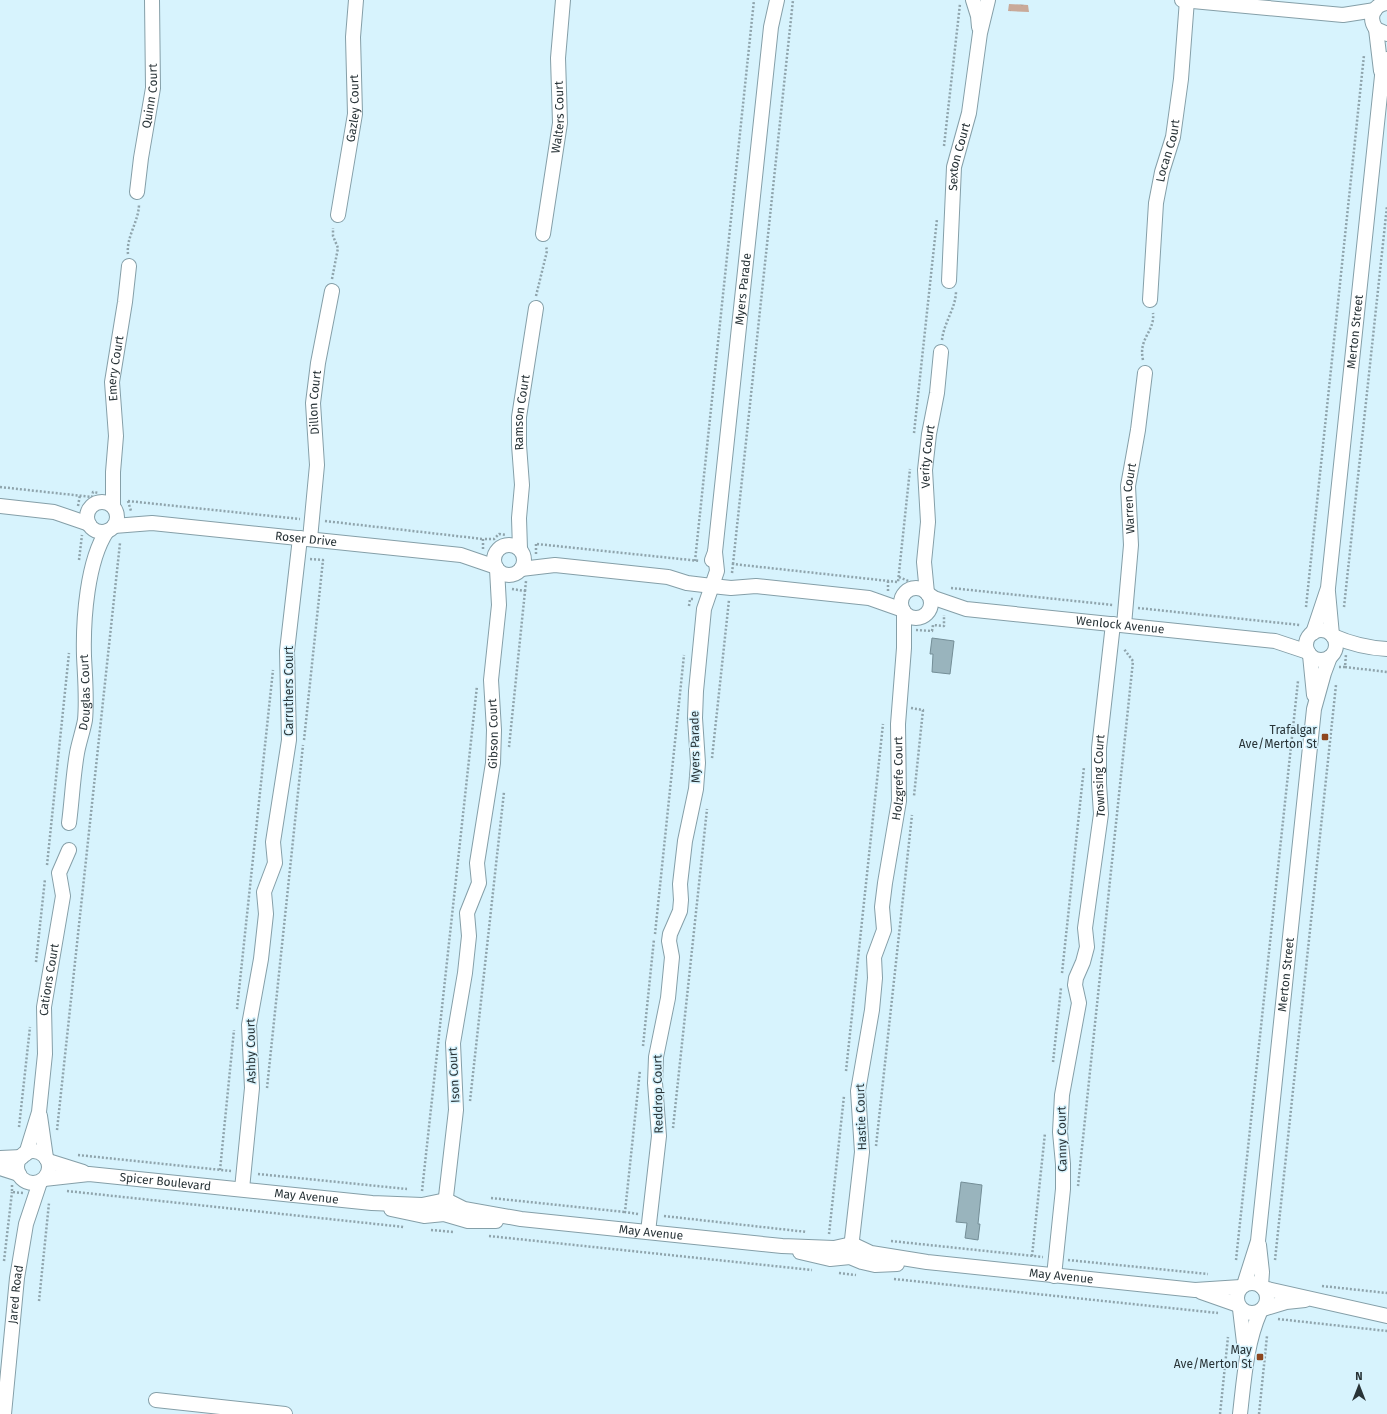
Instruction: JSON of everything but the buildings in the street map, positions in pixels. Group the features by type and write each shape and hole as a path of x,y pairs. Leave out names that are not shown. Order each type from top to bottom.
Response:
{"street":[{"name":"Quinn Court","path":"138,192 141,158 153,88 152,0"},
{"name":"Gazley Court","path":"338,215 355,114 352,37 356,0"},
{"name":"Walters Court","path":"544,234 560,130 561,111 558,58 563,0"},
{"name":"Myers Parade","path":"770,0 771,27"},
{"name":"Myers Parade","path":"672,957 669,941 670,934 680,911 682,900 680,884 685,841 697,775 695,704 704,609 709,581 718,563 715,552 771,27 777,0"},
{"name":"Sexton Court","path":"973,0 978,16 980,33"},
{"name":"Sexton Court","path":"949,281 954,167 973,97 980,33 988,0"},
{"path":"1182,0 1343,15 1379,30"},
{"name":"Locan Court","path":"1150,300 1156,203 1162,172 1174,129 1181,79 1187,0"},
{"path":"1343,15 1380,5"},
{"name":"Merton Street","path":"1333,635 1328,588 1382,76 1379,30 1372,18 1380,5"},
{"name":"Merton Street","path":"1382,76 1387,59"},
{"name":"Emery Court","path":"114,507 113,472 116,436 112,382 122,323 129,266"},
{"name":"Dillon Court","path":"305,539 317,465 313,403 318,363 332,291"},
{"name":"Ramson Court","path":"520,550 519,518 522,485 519,445 519,417 536,308"},
{"name":"Verity Court","path":"927,594 924,562 928,522 925,470 929,434 937,392 941,352"},
{"name":"Warren Court","path":"1118,625 1132,545 1128,486 1138,430 1145,373"},
{"name":"Emery Court","path":"94,505 105,494 113,472"},
{"path":"0,506 54,512 105,502 114,507 117,515 110,529 98,531 87,528 54,512"},
{"path":"87,528 88,513 94,505"},
{"name":"Roser Drive","path":"114,507 152,523"},
{"name":"Ramson Court","path":"500,548 507,541 519,518"},
{"name":"Roser Drive","path":"110,529 152,523 461,555 496,568"},
{"name":"Douglas Court","path":"87,528 93,561"},
{"name":"Douglas Court","path":"69,823 77,754 85,721 86,690 84,654 88,598 93,561 100,541 110,529"},
{"name":"Carruthers Court","path":"266,914 264,892 276,863 273,842 289,740 287,651 305,539"},
{"path":"555,565 511,545 500,548 494,560 496,568 505,574 555,565 709,581 731,588 756,586 869,598 888,596 918,588 927,594 931,605 924,615 912,618 904,612 869,598"},
{"name":"Roser Drive","path":"461,555 500,548"},
{"path":"517,572 524,562 520,550"},
{"name":"Verity Court","path":"910,589 924,562"},
{"name":"Gibson Court","path":"469,936 467,913 479,883 477,863 481,827 493,763 494,730 491,680 499,605 496,568"},
{"name":"Gibson Court","path":"499,605 517,572"},
{"name":"Merton Street","path":"1312,634 1328,588"},
{"path":"904,612 901,603 910,589"},
{"name":"Wenlock Avenue","path":"927,594 934,598 966,609"},
{"name":"Wenlock Avenue","path":"924,615 966,609 1275,641 1309,653"},
{"name":"Holzgrefe Court","path":"875,978 874,957 884,930 882,907 899,801 899,706 904,648 904,612"},
{"name":"Holzgrefe Court","path":"904,648 913,630 924,615"},
{"name":"Townsing Court","path":"1079,1003 1075,985 1087,947 1085,928 1101,814 1099,748 1111,643 1118,625"},
{"path":"1369,648 1332,656 1326,660 1317,660 1309,653 1306,645 1312,634 1324,630 1347,642 1369,648 1387,649"},
{"name":"Wenlock Avenue","path":"1275,641 1312,634"},
{"path":"1332,656 1336,647 1333,635"},
{"name":"Merton Street","path":"1309,653 1314,709"},
{"name":"Merton Street","path":"1243,1286 1258,1241 1314,709 1324,673 1332,656"},
{"name":"Cations Court","path":"24,1155 39,1112 45,1054 44,1006 63,896 59,873 69,850"},
{"name":"Ashby Court","path":"242,1189 252,1088 249,1025 261,959 266,914"},
{"name":"Ison Court","path":"445,1207 456,1110 452,1043 465,973 469,936"},
{"name":"Reddrop Court","path":"648,1232 659,1136 655,1082 656,1057 668,998 672,957"},
{"name":"Hastie Court","path":"851,1250 862,1152 858,1091 872,1010 875,978"},
{"name":"Canny Court","path":"1054,1276 1063,1189 1064,1164 1060,1132 1062,1095 1079,1003"},
{"name":"Cations Court","path":"39,1112 47,1159"},
{"path":"0,1158 39,1153 47,1159 49,1170 42,1180 31,1183 21,1176 0,1168"},
{"path":"21,1176 18,1165 24,1155"},
{"name":"Spicer Boulevard","path":"47,1159 89,1174"},
{"name":"Spicer Boulevard","path":"42,1180 89,1174 242,1189"},
{"name":"Jared Road","path":"4,1414 3,1391 17,1278 26,1224 26,1194 21,1176"},
{"name":"Jared Road","path":"26,1224 42,1180"},
{"name":"May Avenue","path":"242,1189 372,1203 424,1216 445,1207 468,1222 521,1219 782,1246 834,1248 927,1262 1195,1290 1243,1286"},
{"name":"Merton Street","path":"1258,1241 1262,1272 1262,1287"},
{"path":"1246,1361 1237,1294 1243,1286 1252,1283 1262,1287 1294,1294 1309,1300 1387,1316"},
{"path":"1240,1414 1246,1361 1255,1322 1267,1298 1262,1287"},
{"name":"May Avenue","path":"1195,1290 1239,1307"},
{"path":"1239,1307 1252,1314 1286,1302 1309,1300"},
{"path":"156,1400 285,1414"}],"path":[{"path":"695,561 754,0"},
{"path":"944,151 959,0"},
{"path":"1305,614 1365,48"},
{"path":"129,266 128,249 137,218 138,192"},
{"path":"1344,609 1387,206"},
{"path":"914,435 937,214"},
{"path":"332,291 332,272 338,248 333,236 338,215"},
{"path":"536,308 536,293 547,251 544,234"},
{"path":"941,352 943,328 953,308 956,292 949,281"},
{"path":"1145,373 1142,357 1142,344 1154,322 1150,300"},
{"path":"733,564 898,582 910,467"},
{"path":"0,487 80,495"},
{"path":"78,567 87,528"},
{"path":"57,1133 120,543"},
{"path":"898,577 910,589"},
{"path":"888,582 888,596"},
{"path":"913,630 932,631 932,625 944,626 944,611"},
{"path":"1078,1189 1133,661 1121,644 1111,643"},
{"path":"46,868 70,646"},
{"path":"1344,667 1387,672"},
{"path":"1275,1265 1337,680"},
{"path":"899,706 923,710 914,796"},
{"path":"846,1076 883,721"},
{"path":"1052,1067 1085,760"},
{"path":"876,1152 912,812"},
{"path":"36,963 46,876"},
{"path":"19,1129 30,1026"},
{"path":"829,1234 844,1092"},
{"path":"1032,1256 1046,1130"},
{"path":"66,1191 408,1227"},
{"path":"4,1267 12,1192"},
{"path":"39,1301 49,1196"},
{"path":"484,1198 625,1212"},
{"path":"423,1229 455,1232"},
{"path":"487,1236 820,1271"},
{"path":"1070,1260 1071,1252"},
{"path":"836,1273 860,1275"},
{"path":"891,1279 1224,1314"},
{"path":"1317,1286 1387,1293"},
{"path":"1274,1319 1387,1331"},
{"path":"1259,1414 1268,1329"},
{"path":"1220,1414 1229,1334"}],"water":[{"path":"1009,4 1028,5 1029,12 1008,11"}],"place":[{"name":"Trafalgar Ave/Merton St","path":"1325,737"},
{"name":"May Ave/Merton St","path":"1260,1357"}]}
